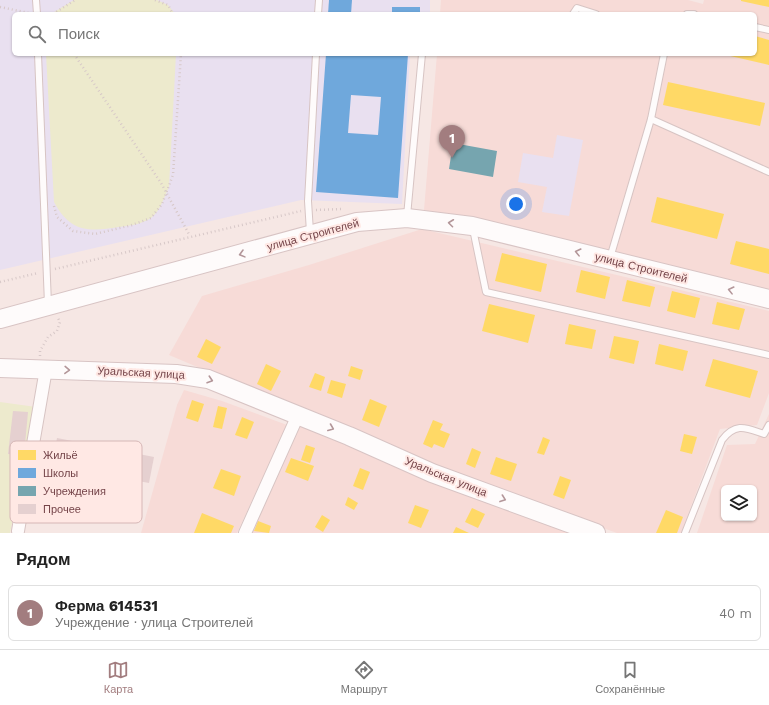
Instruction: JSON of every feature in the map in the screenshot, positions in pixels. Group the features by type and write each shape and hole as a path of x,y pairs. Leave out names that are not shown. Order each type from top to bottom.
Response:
{"street":[{"name":"улица Строителей","path":"0,319 357,222 407,218 472,226 769,299"},
{"name":"Уральская улица","path":"0,368 176,374 208,379 298,415 432,473 596,533"},
{"path":"34,441 46,369"},
{"path":"245,533 298,415"},
{"path":"18,531 19,523"}],"lane":[{"path":"36,0 37,12"},
{"path":"318,12 319,0"},
{"path":"574,12 577,8 590,12"},
{"path":"757,27 769,30"},
{"path":"38,56 48,305"},
{"path":"310,236 308,210 316,56"},
{"path":"407,218 422,56"},
{"path":"609,260 651,119 664,56"},
{"path":"651,119 769,172"},
{"path":"472,226 486,292 769,355"},
{"path":"685,533 722,440 728,432 740,427 764,434 769,425"}],"path":[{"path":"56,12 76,0"},
{"path":"155,0 168,5 172,12"},
{"path":"0,7 22,12"},
{"path":"75,56 167,192 190,236"},
{"path":"54,203 57,217 73,231 95,234 132,225 151,218 162,204 173,175 181,56"},
{"path":"0,282 296,211 347,209"},
{"path":"46,369 41,361 40,351 48,337 57,331 60,322 48,305"}],"shaded area":[{"path":"0,0 430,0 430,12 12,12 12,56 410,56 402,204 301,200 0,270"},
{"path":"74,0 157,0 168,5 173,12 54,12"},
{"path":"441,0 688,0 703,4 704,0 769,0 769,293 424,210 437,56 757,56 757,12 440,12"},
{"path":"46,56 176,56 169,187 160,207 154,215 144,222 131,225 108,229 81,228 67,219 60,212 54,202"},
{"path":"557,135 583,140 569,216 542,212 547,187 518,182 523,153 553,158"},
{"path":"422,229 769,311 769,393 757,425 720,429 681,533 617,533 446,472 169,355 202,296 309,265"},
{"path":"184,390 222,401 287,425 237,533 141,533 177,405"},
{"path":"0,402 36,407 29,441 10,441 10,523 12,523 10,533 0,533"},
{"path":"769,414 769,533 697,533 727,445 755,444"},
{"path":"297,423 572,533 248,533"}],"building: Жильё":[{"path":"769,0 769,7 741,1"},
{"path":"757,37 769,40 769,65 730,56 757,56"},
{"path":"668,82 765,103 760,126 663,105"},
{"path":"657,197 724,214 717,239 651,222"},
{"path":"736,241 769,249 769,274 730,264"},
{"path":"502,253 547,264 541,292 495,281"},
{"path":"581,270 610,277 605,299 576,292"},
{"path":"627,280 655,287 650,307 622,301"},
{"path":"672,291 700,298 695,318 667,311"},
{"path":"717,302 745,309 739,330 712,324"},
{"path":"489,304 535,315 528,343 482,331"},
{"path":"569,324 596,330 592,349 565,344"},
{"path":"614,336 639,341 634,364 609,358"},
{"path":"206,339 221,347 212,364 197,357"},
{"path":"659,344 688,351 683,371 655,364"},
{"path":"713,359 758,371 750,398 705,386"},
{"path":"266,364 281,371 271,391 257,384"},
{"path":"351,366 363,370 360,380 348,376"},
{"path":"315,373 325,377 321,391 309,387"},
{"path":"331,380 346,384 342,398 327,393"},
{"path":"370,399 387,406 379,427 362,420"},
{"path":"192,400 204,404 198,422 186,418"},
{"path":"218,406 227,408 222,429 213,427"},
{"path":"242,417 254,422 247,439 235,435"},
{"path":"433,420 443,424 440,430 450,434 444,448 434,444 432,448 423,444"},
{"path":"684,434 697,437 692,454 680,451"},
{"path":"543,437 550,440 544,455 537,453"},
{"path":"306,445 315,448 310,463 301,460"},
{"path":"472,448 481,452 475,468 466,464"},
{"path":"496,457 517,464 511,481 490,474"},
{"path":"291,458 314,466 308,481 285,472"},
{"path":"360,468 370,472 363,490 353,486"},
{"path":"221,469 241,476 234,496 213,488"},
{"path":"560,476 571,480 564,499 553,495"},
{"path":"348,497 358,503 354,510 345,505"},
{"path":"415,505 429,510 421,528 408,523"},
{"path":"472,508 485,514 478,528 465,522"},
{"path":"666,510 683,517 677,533 656,533"},
{"path":"202,513 234,526 231,533 194,533"},
{"path":"322,515 330,520 323,532 315,527"},
{"path":"258,521 271,526 269,533 254,531"},
{"path":"456,527 469,533 453,533"}],"building: Школы":[{"path":"329,0 352,0 351,12 328,12"},
{"path":"392,7 420,7 420,12 392,12"},
{"path":"326,56 408,56 398,198 316,192","holes":["351,95 381,97 378,135 348,133"]}],"building: Учреждения":[{"path":"453,143 497,151 493,177 449,169"}],"building: Прочее":[{"path":"13,411 28,412 25,441 10,441 10,454 8,454"},
{"path":"57,438 72,441 56,441"},
{"path":"142,455 154,457 149,483 142,482"}],"place":[{"name":"Ферма 614531","path":"452,158"}]}
